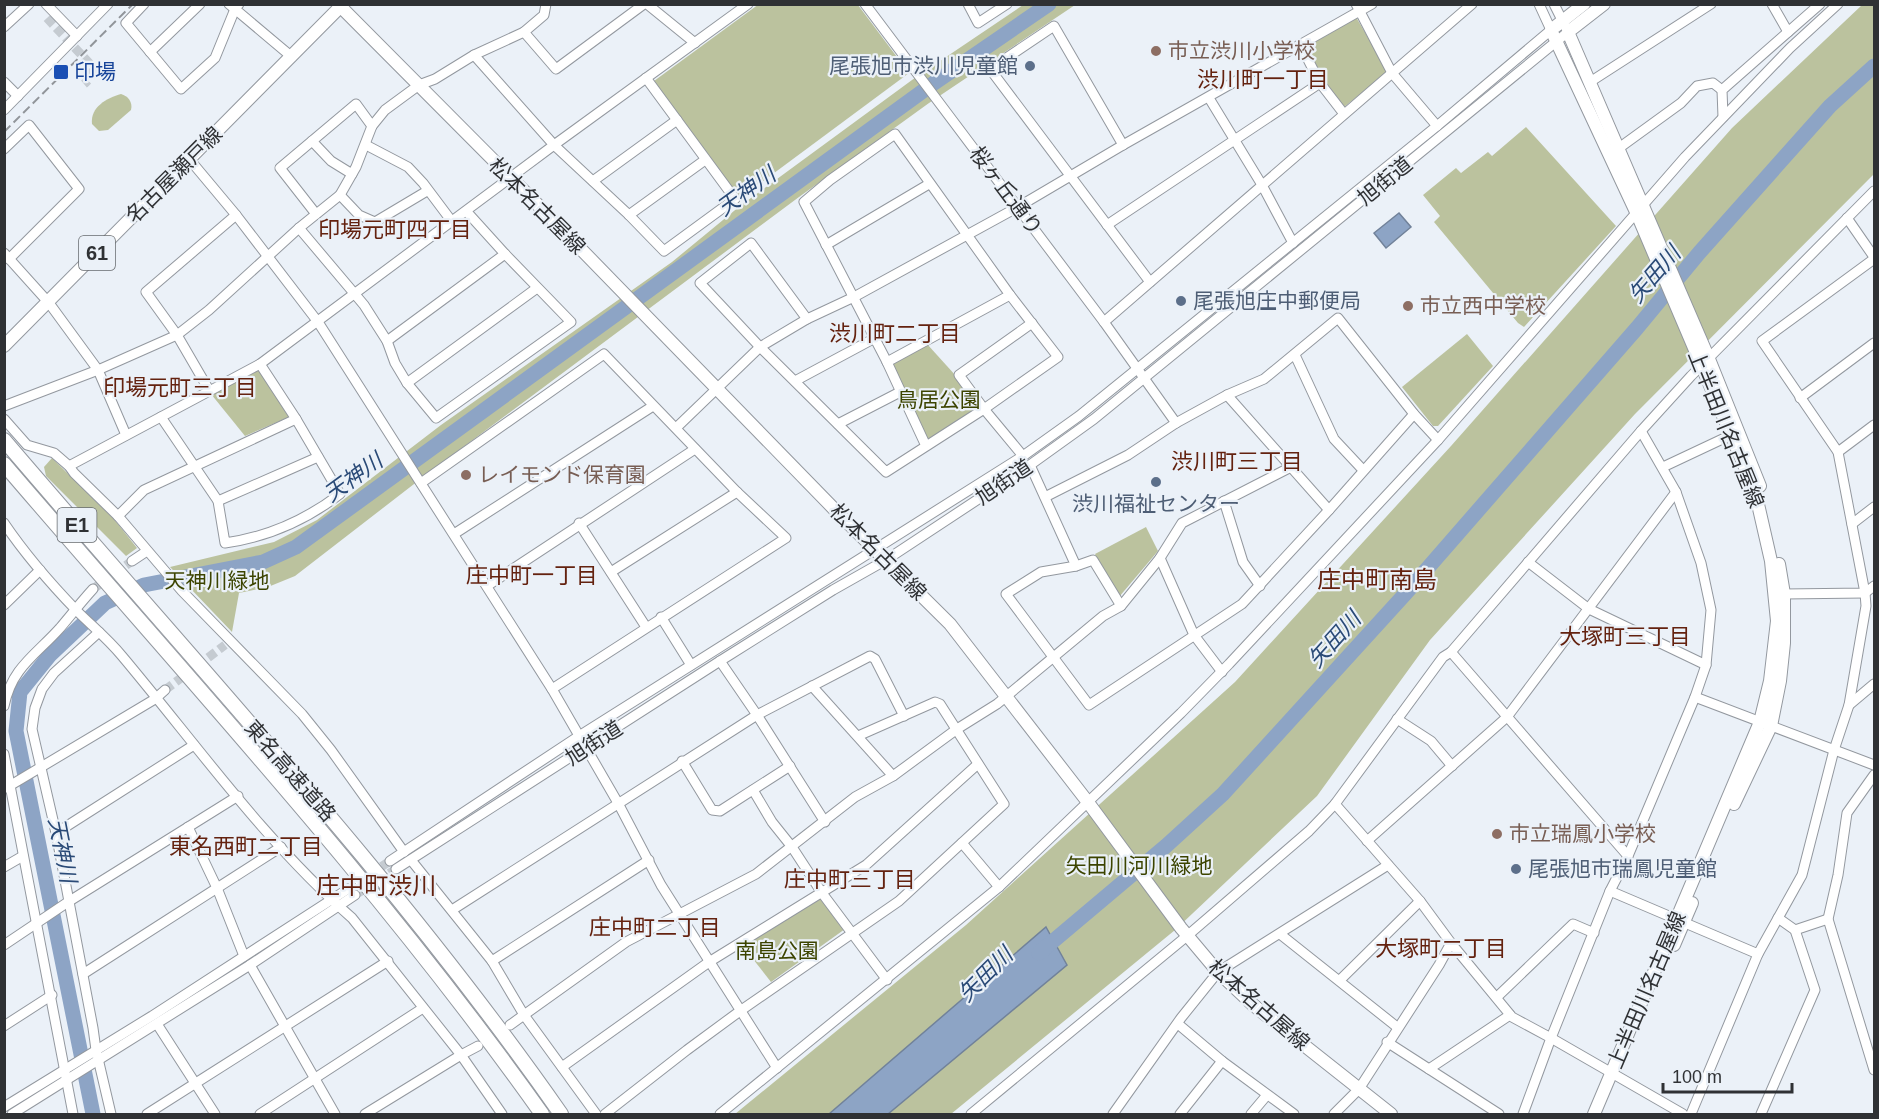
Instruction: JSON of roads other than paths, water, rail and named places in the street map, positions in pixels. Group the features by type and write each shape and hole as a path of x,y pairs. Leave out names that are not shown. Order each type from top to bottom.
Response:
{"highway":[{"name":"東名高速道路","path":"4,440 396,895 561,1114"},
{"name":"東名高速道路","path":"4,464 312,818 384,905 542,1114"}],"main road":[{"path":"1565,27 1584,4"},
{"path":"1554,35 1604,4"},
{"name":"名古屋瀬戸線","path":"4,346 292,57 340,5"},
{"name":"松本名古屋線","path":"340,5 874,550 950,624 1087,801 1184,932 1218,972 1252,1004 1391,1114"},
{"name":"上半田川名古屋線","path":"1565,27 1619,148 1642,216 1704,361 1752,461 1764,496 1784,594 1784,643 1780,681 1766,724 1726,821 1680,920 1615,1075 1602,1114"},
{"name":"上半田川名古屋線","path":"1554,35 1702,341 1704,361 1731,435 1755,491 1771,561 1776,621 1766,724"},
{"name":"上半田川名古屋線","path":"1594,1114 1615,1075"}],"street":[{"path":"4,27 28,4"},
{"path":"46,4 76,36"},
{"path":"4,110 108,4"},
{"path":"144,4 126,23 181,90 215,58 234,6 292,57"},
{"path":"150,52 201,4"},
{"path":"4,406 98,370 177,335 209,310 299,228 340,195 366,145 372,126 385,110 419,85 435,79 474,55 524,32 544,15 546,4"},
{"path":"524,32 556,69 645,4 695,43"},
{"path":"69,466 260,364 747,4"},
{"name":"桜ヶ丘通り","path":"865,4 1104,322 1176,423"},
{"path":"968,4 978,23 1007,4"},
{"path":"676,428 760,347 807,319 854,297 1018,207 1123,145 1209,98 1358,8 1372,4"},
{"path":"1104,322 1472,4"},
{"path":"1539,4 1554,35"},
{"path":"1554,4 1565,27"},
{"path":"1590,82 1711,4"},
{"path":"1772,4 1788,32"},
{"path":"1722,90 1820,4"},
{"path":"720,1114 999,887 1222,672 1642,216 1685,157 1790,48 1838,4"},
{"path":"1358,8 1392,73 1437,126"},
{"path":"1123,145 1054,26 990,69 1150,282"},
{"name":"旭街道","path":"407,856 579,736 1023,456 1079,416 1437,126 1554,35"},
{"name":"旭街道","path":"393,865 586,748 833,590 886,560 1085,427 1554,35"},
{"path":"1300,44 1320,83 1344,114"},
{"path":"474,55 554,145 664,251 735,199 646,78"},
{"path":"4,82 18,96"},
{"path":"1107,225 1235,142 1320,83"},
{"path":"1619,148 1682,103 1697,86 1713,83 1722,90"},
{"path":"1722,90 1723,117"},
{"path":"1209,98 1262,185 1293,243"},
{"path":"316,214 280,168 356,104 372,126"},
{"path":"593,181 677,120"},
{"path":"4,149 29,125 79,189 7,256 49,303 98,370 126,435"},
{"path":"807,319 751,243 699,283 886,472 984,409 1058,357 1010,295 895,134 830,180 804,202 875,338 926,446"},
{"path":"312,141 330,161 352,174"},
{"path":"366,145 408,167 453,223"},
{"path":"190,160 236,215 318,322 552,689 618,803 678,914 777,1068"},
{"path":"629,215 705,160"},
{"path":"826,245 929,184"},
{"path":"340,195 359,215 375,222 427,191"},
{"path":"970,1114 1184,932 1309,831 1335,804 1443,657 1451,652 1641,431 1704,361 1875,191"},
{"path":"299,228 364,305 387,341 395,363 407,383 436,418 571,322 467,212"},
{"path":"209,390 177,335 146,292 236,215"},
{"path":"1692,1114 1758,954 1802,875 1834,750 1849,705 1866,606 1838,452 1762,341 1875,258 1847,218"},
{"path":"387,341 505,254"},
{"path":"407,383 537,288"},
{"path":"887,362 1010,295"},
{"path":"1046,497 1128,455 1176,423 1227,395 1264,379 1338,318 1414,414 1438,440"},
{"path":"1023,456 959,375 1032,323"},
{"path":"795,381 875,338"},
{"path":"1800,398 1875,343"},
{"path":"419,480 604,354 737,492 786,538 552,689"},
{"path":"1294,355 1334,439 1363,470"},
{"path":"161,417 218,501 225,543 275,531 312,513 340,494 296,419 260,364"},
{"path":"838,424 900,392"},
{"path":"1227,395 1329,510"},
{"path":"454,534 653,406"},
{"path":"1121,606 1093,560 1076,566 1041,572 1006,594 1089,705 1242,604 1414,414"},
{"path":"4,419 27,445 54,453 69,466 118,516 228,643 302,714 407,856 492,962 524,1015 596,1114"},
{"path":"118,516 144,490 296,419"},
{"path":"1838,452 1875,425"},
{"path":"1523,1114 1610,891 1628,856 1695,697 1706,665 1711,632 1711,610 1701,563 1676,492 1641,431"},
{"path":"1663,467 1731,435"},
{"path":"487,586 579,523 695,449"},
{"path":"218,501 318,457"},
{"path":"1030,465 1076,566"},
{"path":"510,1025 626,942 756,874 855,797 893,776 957,729 997,704 1103,616 1121,606 1160,558 1182,523 1291,467"},
{"path":"611,572 737,492"},
{"path":"1367,841 1507,717 1676,492"},
{"path":"1224,501 1244,562 1260,586"},
{"path":"1852,524 1875,507"},
{"path":"579,523 646,627"},
{"path":"5,525 40,570 120,654 155,699 281,847 352,918 388,961 460,1054 500,1112 488,1114"},
{"path":"132,561 147,551"},
{"path":"1160,558 1194,635 1222,672"},
{"path":"1528,562 1589,609 1706,665"},
{"path":"4,605 40,570"},
{"path":"1784,594 1865,593 1875,586"},
{"path":"4,706 6,692 33,653 59,629 93,589"},
{"path":"661,617 691,665"},
{"path":"97,630 54,673 42,689 35,708 32,729 56,833 65,905 83,974 95,1063 111,1114"},
{"path":"1451,652 1628,856"},
{"path":"452,910 757,715 870,656 875,659 904,716"},
{"path":"720,661 825,822"},
{"path":"1849,705 1875,684"},
{"path":"812,686 893,776"},
{"path":"10,786 155,699 165,690"},
{"path":"1695,697 1875,765"},
{"path":"605,1114 740,1011 899,901 1004,804 940,704 935,702 858,736"},
{"path":"1397,718 1431,741 1452,766"},
{"path":"56,833 194,745"},
{"path":"4,754 68,1073 73,1114"},
{"path":"682,761 712,810 716,811 790,766"},
{"path":"562,1067 710,962 866,865 978,764"},
{"path":"1875,775 1847,813 1838,875 1828,919 1875,1070"},
{"path":"753,790 772,822 822,893 887,980"},
{"path":"4,945 238,796"},
{"path":"1335,804 1420,901 1450,944 1510,1015 1683,1114"},
{"path":"188,827 217,888 244,956"},
{"path":"962,843 999,887"},
{"path":"83,974 281,847"},
{"path":"4,867 23,856"},
{"path":"492,962 649,860"},
{"path":"1113,1114 1203,989 1218,972 1388,865"},
{"path":"1610,891 1758,954"},
{"path":"4,1107 68,1073 95,1063 250,965 351,892"},
{"path":"1340,980 1420,901"},
{"path":"12,1114 93,1052 244,956 335,903"},
{"path":"1761,1114 1815,990 1796,930 1778,918"},
{"path":"1796,930 1828,919"},
{"path":"1497,997 1573,924 1594,933"},
{"path":"1280,934 1397,1027"},
{"path":"1334,1114 1359,1089 1387,1042 1439,965 1450,944"},
{"path":"147,1114 286,1028 388,961"},
{"path":"250,965 335,1114"},
{"path":"4,1026 52,995"},
{"path":"260,1114 423,1008"},
{"path":"1429,1069 1510,1015"},
{"path":"157,1024 215,1114"},
{"path":"1178,1024 1222,1061 1294,1114"},
{"path":"1387,1042 1499,1114"},
{"path":"365,1114 460,1054 478,1046"},
{"path":"1180,1114 1222,1061"},
{"path":"1251,1114 1267,1095"}],"water":[{"path":"1399,213 1411,227 1386,248 1374,233"},
{"path":"1046,927 1067,965 888,1114 829,1114"}],"waterway":[{"name":"天神川","path":"93,1114 16,731 20,692 50,655 105,603 144,585 263,562 296,547 934,83 1049,4"},
{"name":"矢田川","path":"1039,953 1166,846 1223,794 1406,593 1637,328 1699,253 1830,106 1874,66"}],"tunnel":[{"path":"47,18 91,65 91,76 84,84"},
{"path":"93,589 132,561"},
{"path":"165,690 225,645"},
{"path":"348,889 390,861"},
{"path":"355,895 396,869"}],"railway":[{"path":"4,132 133,4"}],"place":[{"name":"市立渋川小学校","path":"1156,51"},
{"name":"尾張旭市渋川児童館","path":"1030,66"},
{"name":"印場","path":"61,72"},
{"name":"尾張旭庄中郵便局","path":"1181,301"},
{"name":"市立西中学校","path":"1408,306"},
{"name":"レイモンド保育園","path":"466,475"},
{"name":"渋川福祉センター","path":"1156,482"},
{"name":"市立瑞鳳小学校","path":"1497,834"},
{"name":"尾張旭市瑞鳳児童館","path":"1516,869"}],"district":[{"name":"渋川町一丁目","path":"1263,79"},
{"name":"印場元町四丁目","path":"395,229"},
{"name":"渋川町二丁目","path":"895,333"},
{"name":"印場元町三丁目","path":"180,387"},
{"name":"渋川町三丁目","path":"1237,461"},
{"name":"庄中町一丁目","path":"532,575"},
{"name":"庄中町南島","path":"1377,580"},
{"name":"大塚町三丁目","path":"1625,636"},
{"name":"東名西町二丁目","path":"246,846"},
{"name":"庄中町三丁目","path":"850,879"},
{"name":"庄中町渋川","path":"376,886"},
{"name":"庄中町二丁目","path":"655,927"},
{"name":"大塚町二丁目","path":"1441,948"}],"park label":[{"name":"鳥居公園","path":"939,400"},
{"name":"天神川緑地","path":"217,581"},
{"name":"矢田川河川緑地","path":"1139,866"},
{"name":"南島公園","path":"777,951"}]}
